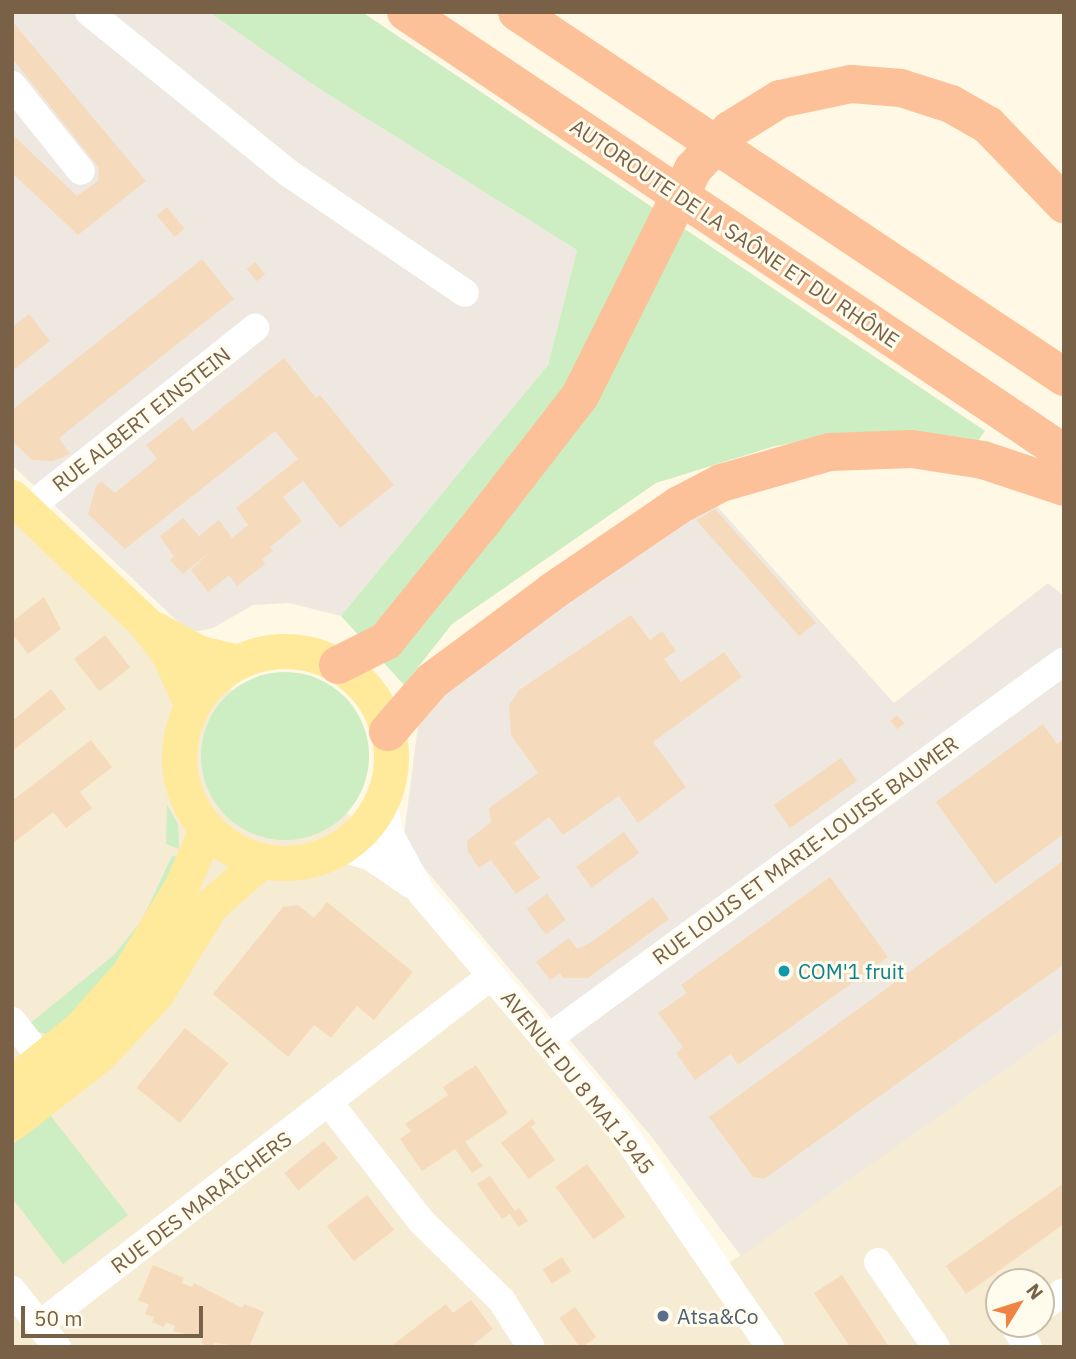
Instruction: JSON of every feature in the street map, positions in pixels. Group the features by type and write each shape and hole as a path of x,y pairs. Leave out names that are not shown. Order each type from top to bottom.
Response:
{"highway":[{"name":"AUTOROUTE DE LA SAÔNE ET DU RHÔNE","path":"406,12 1064,453"},
{"path":"517,12 1064,377"},
{"path":"338,665 386,641 401,625 580,396 645,260 693,169 730,130 780,99 851,84 901,88 951,104 988,125 1064,204"},
{"path":"388,732 432,681 679,505 721,483 830,452 912,450 983,460 1064,487"}],"main road":[{"path":"19,504 144,622 167,651 192,705"},
{"path":"144,622 200,653 238,662"},
{"path":"289,651 338,665 374,701 388,732 390,766 382,799 364,828 340,847 302,861 262,860 223,842 207,828 185,790 179,761 182,732 192,705 210,682 238,662 289,651"},
{"path":"12,1083 80,1028 128,974 181,887 207,828"},
{"path":"12,1123 98,1056 156,994 211,905 262,860"}],"street":[{"path":"89,12 287,172 465,293"},
{"path":"12,85 81,171"},
{"name":"RUE ALBERT EINSTEIN","path":"19,504 255,328"},
{"name":"RUE LOUIS ET MARIE-LOUISE BAUMER","path":"547,1039 1064,661"},
{"name":"AVENUE DU 8 MAI 1945","path":"382,799 390,835 422,894"},
{"name":"AVENUE DU 8 MAI 1945","path":"340,847 394,869 422,894 547,1039 621,1129 770,1347"},
{"name":"RUE DES MARAÎCHERS","path":"48,1336 330,1104 491,976"},
{"path":"12,1021 42,1059"},
{"path":"330,1104 421,1221 502,1301 531,1347"},
{"path":"877,1262 936,1347"},
{"path":"12,1290 48,1336"}],"shaded area":[{"path":"12,12 210,12 318,88 577,250 548,365 341,616 289,603 253,605 213,628 190,633 12,465"},
{"path":"12,480 294,749 725,1266 1064,1028 1064,1347 12,1347"},
{"path":"714,503 894,703 1048,583 1064,596 1064,1028 741,1256 651,1136 403,843 420,710 656,531"}],"green space":[{"path":"209,12 362,12 985,431 976,444 828,438 775,446 656,483 452,624 404,685 341,616 548,365 577,250 318,88"},
{"path":"285,672 317,678 345,696 363,724 369,756 363,788 345,816 317,834 285,840 253,834 225,816 207,788 201,756 207,724 225,696 253,678"},
{"path":"167,805 178,824 179,849 166,844"},
{"path":"172,856 183,857 91,1003 46,1034 33,1031 28,1025 114,955 142,920"},
{"path":"50,1115 128,1215 63,1264 12,1198 12,1145"}],"building":[{"path":"12,21 146,181 78,235 12,173 12,134 77,196 98,181 99,168 12,58"},
{"path":"167,207 185,229 175,237 157,215"},
{"path":"202,259 234,299 59,438 70,454 53,461 32,460 12,441 12,410"},
{"path":"255,262 265,274 257,281 247,269"},
{"path":"29,314 50,341 12,371 12,327"},
{"path":"284,358 316,398 320,395 394,485 340,528 303,481 283,497 302,521 270,547 273,551 262,559 265,564 237,586 229,575 208,592 191,570 211,551 183,574 170,560 174,557 160,536 183,518 199,536 219,520 232,538 248,525 236,508 298,459 275,431 125,549 88,514 96,486 101,481 115,493 157,459 146,445 182,417 193,431"},
{"path":"715,509 816,623 799,636 696,520"},
{"path":"44,597 61,629 28,654 12,633 12,622"},
{"path":"631,615 650,640 662,631 676,651 664,659 681,682 724,652 742,677 653,742 686,787 638,823 619,796 563,835 549,817 514,843 540,878 516,894 491,860 479,868 468,852 467,841 491,822 489,808 538,773 511,735 509,705 519,690"},
{"path":"105,635 130,667 100,691 74,659"},
{"path":"51,689 66,709 12,751 12,721"},
{"path":"897,715 904,723 897,729 890,721"},
{"path":"1043,724 1057,744 1064,739 1064,834 995,884 936,802"},
{"path":"91,740 112,767 80,792 92,808 66,828 53,812 12,844 12,801"},
{"path":"841,758 857,781 790,828 774,805"},
{"path":"624,832 639,853 592,888 576,867"},
{"path":"1064,860 1064,964 764,1179 753,1177 709,1117"},
{"name":"COM'1 fruit","path":"830,877 888,957 738,1065 731,1054 695,1080 676,1053 683,1047 658,1013 687,993 681,985"},
{"path":"547,894 566,920 546,935 527,909"},
{"path":"653,897 669,919 588,978 563,978 560,973 550,980 536,962 569,938 577,949 590,943"},
{"path":"327,902 413,972 374,1020 357,1006 331,1038 314,1025 288,1057 213,994 283,907 298,905 314,918"},
{"path":"185,1028 229,1063 180,1123 137,1088"},
{"path":"476,1065 508,1113 465,1142 483,1166 472,1173 455,1149 422,1171 400,1139 411,1131 405,1124 448,1095 443,1087"},
{"path":"532,1119 536,1123 531,1127 555,1160 529,1179 501,1143"},
{"path":"324,1141 338,1158 298,1190 284,1173"},
{"path":"587,1164 625,1217 594,1240 555,1187"},
{"path":"490,1176 515,1211 519,1208 528,1221 518,1227 510,1214 502,1219 477,1184"},
{"path":"1064,1183 1064,1224 1002,1268 985,1268 985,1280 966,1294 946,1266"},
{"path":"367,1195 394,1230 354,1261 327,1226"},
{"path":"562,1257 571,1271 552,1284 543,1270"},
{"path":"153,1265 184,1278 182,1283 192,1287 194,1283 242,1308 244,1304 264,1312 249,1347 215,1343 210,1347 201,1343 203,1338 173,1331 175,1326 166,1322 164,1327 152,1322 154,1317 145,1314 149,1305 138,1300"},
{"path":"842,1275 889,1347 850,1347 814,1293"},
{"path":"471,1300 493,1329 470,1347 390,1347 446,1304 453,1313"},
{"path":"575,1307 596,1337 580,1347 559,1318"}],"place":[{"name":"COM'1 fruit","path":"784,971"},
{"name":"Atsa&Co","path":"663,1316"}]}
